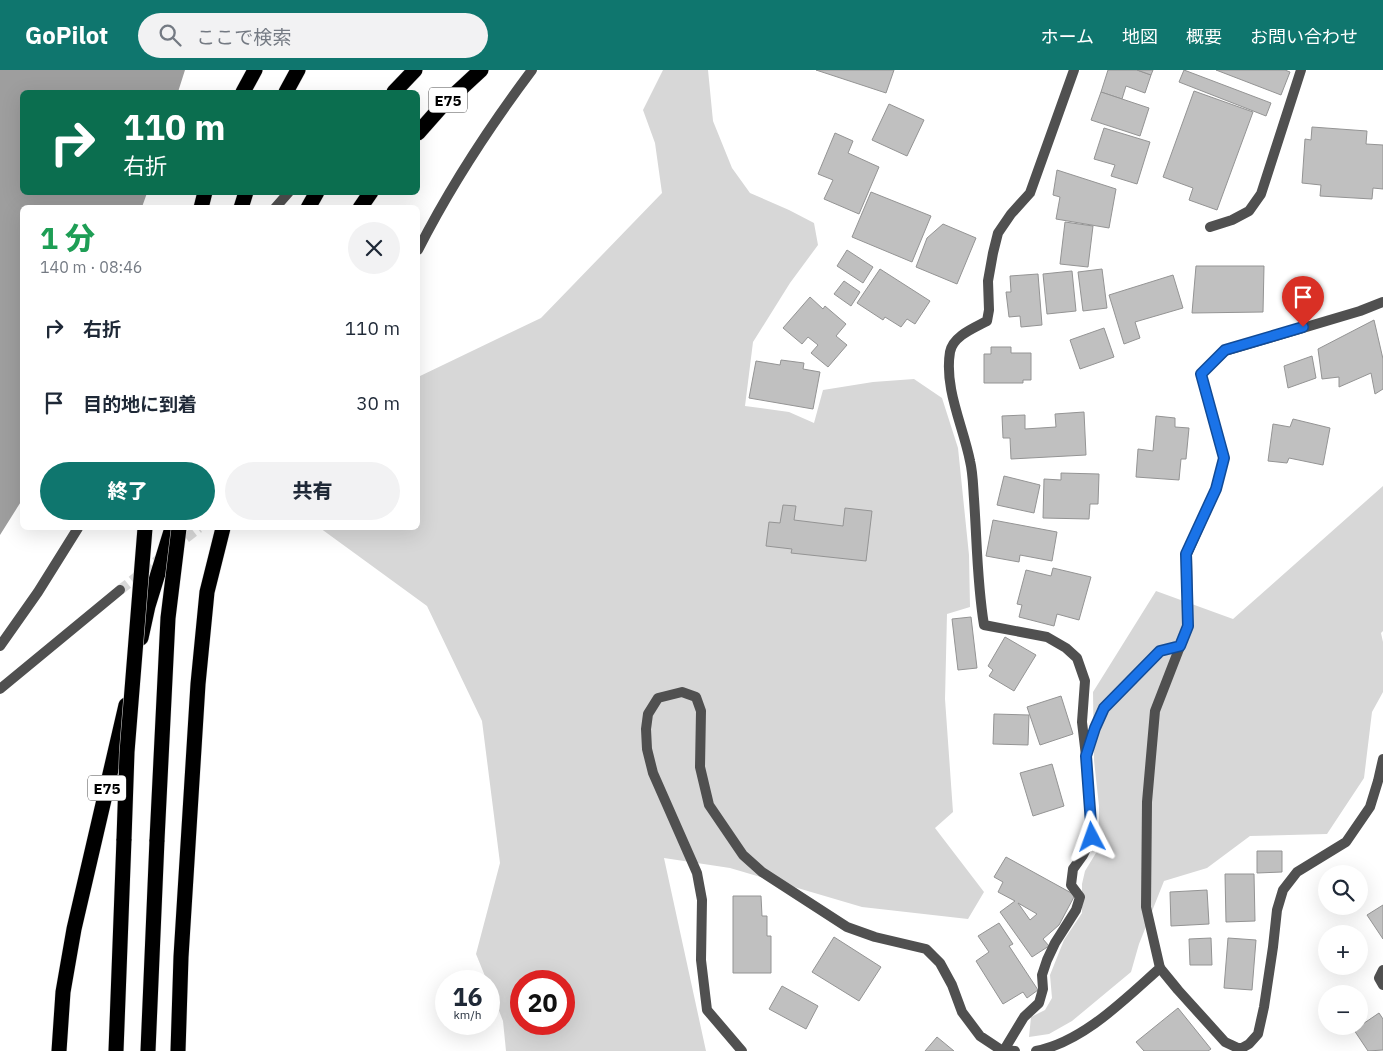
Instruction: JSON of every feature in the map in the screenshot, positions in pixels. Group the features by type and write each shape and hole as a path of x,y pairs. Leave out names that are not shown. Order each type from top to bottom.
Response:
{"highway":[{"path":"244,90 255,70"},
{"path":"287,90 298,70"},
{"name":"E75","path":"396,90 413,70"},
{"name":"E75","path":"420,131 441,107 481,70"},
{"path":"116,1051 127,752 145,530"},
{"name":"E75","path":"59,1051 63,992 74,929 148,606 171,530"},
{"path":"148,1051 168,618 179,530"},
{"path":"178,1051 181,957 198,684 207,592 222,530"}],"street":[{"path":"389,90 413,70"},
{"path":"420,246 457,181 513,95 532,70"},
{"path":"1004,1050 1024,1017 1039,1003 1044,989 1042,975 1047,960 1055,943 1076,910 1080,897 1071,885 1073,869 1092,837 1082,722 1085,681 1077,658 1066,648 1047,637 984,625 979,593 971,461 952,388 949,369 950,350 963,333 987,321 989,310 988,281 998,233 1011,214 1030,193 1074,70"},
{"path":"1210,228 1249,211 1261,194 1301,70"},
{"path":"278,205 286,195"},
{"path":"1383,302 1360,311 1225,350 1201,374 1224,458 1216,489 1186,554 1188,626 1155,710 1147,802 1146,908 1160,968 1225,1042 1240,1049 1249,1044 1258,1034 1264,1007 1277,910 1283,890 1297,872 1346,842 1370,807 1383,759"},
{"path":"0,646 38,592 77,530"},
{"path":"0,688 120,590"},
{"path":"1086,756 1104,708 1160,651 1180,646"},
{"path":"742,1051 707,1010 700,960 702,900 697,873 653,773 647,749 646,729 648,714 658,698 670,694 682,692 696,697 701,711 702,746 700,768 706,795 709,805 743,855 762,872 847,927 875,937 926,949 940,963 952,985 962,1012 980,1036 1004,1050 1015,1051"},
{"path":"1036,1051 1077,1034 1110,1013 1160,968"},
{"path":"1383,970 1379,978 1383,985"}],"shaded area":[{"path":"0,70 185,70 179,90 20,90 20,195 146,195 143,205 20,205 20,503 0,535"},
{"path":"663,70 708,70 713,121 732,168 750,193 814,223 818,245 790,283 753,342 745,406 789,412 814,423 823,390 873,382 914,379 942,398 958,448 969,555 970,607 947,614 945,699 953,812 935,828 984,892 968,919 862,907 730,868 664,858 706,1051 506,1051 503,1021 500,1013 500,970 483,970 476,954 500,863 482,721 427,606 323,530 420,530 420,376 541,318 662,193 655,143 643,110"},
{"path":"1383,486 1383,631 1381,633 1383,642 1383,692 1372,712 1364,778 1327,834 1250,836 1207,868 1164,881 1139,944 1131,972 1072,1021 1049,1034 1029,1037 1031,1017 1045,1010 1052,998 1050,975 1064,940 1082,913 1082,884 1085,871 1099,848 1099,806 1094,760 1093,692 1156,591 1233,619"}],"building":[{"path":"816,70 894,70 886,93"},
{"path":"1108,70 1137,70 1151,75 1145,93 1126,86 1122,99 1101,92"},
{"path":"1137,70 1153,70 1151,75"},
{"path":"1184,70 1271,103 1266,116 1179,82"},
{"path":"1216,70 1285,70 1290,72 1281,95"},
{"path":"1194,91 1253,112 1217,210 1189,200 1193,188 1163,177"},
{"path":"1101,92 1149,108 1140,136 1091,120"},
{"path":"889,104 924,120 907,156 872,140"},
{"path":"1312,127 1367,131 1366,144 1383,145 1383,189 1373,188 1372,199 1320,196 1321,185 1302,183 1305,139 1311,140"},
{"path":"1104,128 1150,142 1137,184 1111,176 1115,165 1094,159"},
{"path":"835,133 853,141 848,153 879,167 859,214 824,199 833,180 818,174"},
{"path":"1057,170 1116,189 1109,228 1056,219 1060,197 1053,195"},
{"path":"871,192 931,216 912,262 852,237"},
{"path":"1065,222 1093,226 1088,267 1060,264"},
{"path":"943,224 976,238 957,284 916,267 927,238"},
{"path":"847,250 873,267 863,283 837,266"},
{"path":"1196,266 1264,266 1263,312 1192,313"},
{"path":"880,269 930,301 915,324 907,319 901,327 885,317 883,320 857,303"},
{"path":"1102,269 1107,308 1083,311 1078,272"},
{"path":"1072,271 1076,311 1047,314 1043,274"},
{"path":"1038,274 1042,325 1021,327 1020,316 1009,317 1006,292 1011,292 1010,276"},
{"path":"1173,275 1183,308 1135,322 1140,338 1124,344 1109,295"},
{"path":"844,281 860,292 851,306 834,294"},
{"path":"810,297 823,309 825,306 846,324 836,336 847,345 828,367 811,353 818,345 808,337 802,344 783,328"},
{"path":"1374,320 1383,359 1383,389 1375,394 1371,373 1339,387 1339,377 1322,379 1318,349"},
{"path":"1104,328 1114,357 1080,369 1070,340"},
{"path":"991,347 1011,347 1011,353 1031,353 1031,380 1023,380 1023,383 984,383 984,354 991,354"},
{"path":"1312,356 1316,378 1288,388 1284,366"},
{"path":"781,360 804,363 803,369 820,372 813,409 749,398 756,361 780,365"},
{"path":"1084,412 1086,455 1011,459 1010,438 1003,438 1002,416 1025,415 1025,429 1056,427 1055,414"},
{"path":"1156,416 1175,418 1175,427 1189,428 1186,459 1181,459 1179,480 1136,477 1138,449 1153,451"},
{"path":"1293,419 1330,428 1323,465 1289,458 1287,463 1268,461 1273,424 1290,427"},
{"path":"1061,473 1099,474 1098,504 1090,504 1089,519 1043,518 1044,479 1061,480"},
{"path":"1004,476 1040,485 1034,513 997,505"},
{"path":"783,505 796,506 794,520 843,526 845,508 872,511 866,561 791,553 792,549 766,546 769,522 780,523"},
{"path":"993,520 1057,532 1052,561 1020,555 1019,562 986,556"},
{"path":"1053,568 1091,577 1079,620 1057,614 1054,626 1019,617 1022,605 1017,604 1026,570 1051,576"},
{"path":"971,617 977,668 958,670 952,619"},
{"path":"1005,637 1036,655 1014,691 989,676 993,670 988,666"},
{"path":"1061,696 1073,734 1040,745 1027,707"},
{"path":"994,714 1029,715 1028,745 993,744"},
{"path":"1052,764 1064,806 1033,816 1020,773"},
{"path":"1257,851 1282,851 1282,872 1257,873"},
{"path":"1006,857 1075,895 1059,925 1043,939 1049,946 1032,957 1000,912 1015,901 998,892 1003,882 994,877","holes":["1018,903 1037,914 1030,920"]},
{"path":"1225,874 1254,874 1255,921 1226,922"},
{"path":"1207,890 1209,924 1171,926 1170,892"},
{"path":"733,896 761,896 762,916 767,916 767,936 771,936 771,973 733,973"},
{"path":"1383,905 1383,939 1367,915"},
{"path":"999,923 1013,944 1009,946 1038,990 1027,998 1023,992 1003,1004 976,961 989,952 978,936"},
{"path":"834,937 881,967 859,1001 812,972"},
{"path":"1211,938 1212,965 1190,965 1189,939"},
{"path":"1228,938 1256,940 1252,990 1224,988"},
{"path":"782,986 818,1006 806,1029 769,1009"},
{"path":"1178,1008 1211,1049 1208,1051 1144,1051 1136,1042"},
{"path":"1379,1013 1383,1019 1383,1050 1368,1051 1357,1035 1368,1035 1368,1020"},
{"path":"937,1037 954,1051 925,1051"}],"tunnel":[{"path":"174,547 196,530"},
{"path":"120,590 163,556"}],"route":[{"path":"1092,837 1086,756 1099,718 1104,708 1160,651 1180,646 1188,626 1186,554 1216,489 1224,458 1201,374 1225,350 1303,327"}]}
